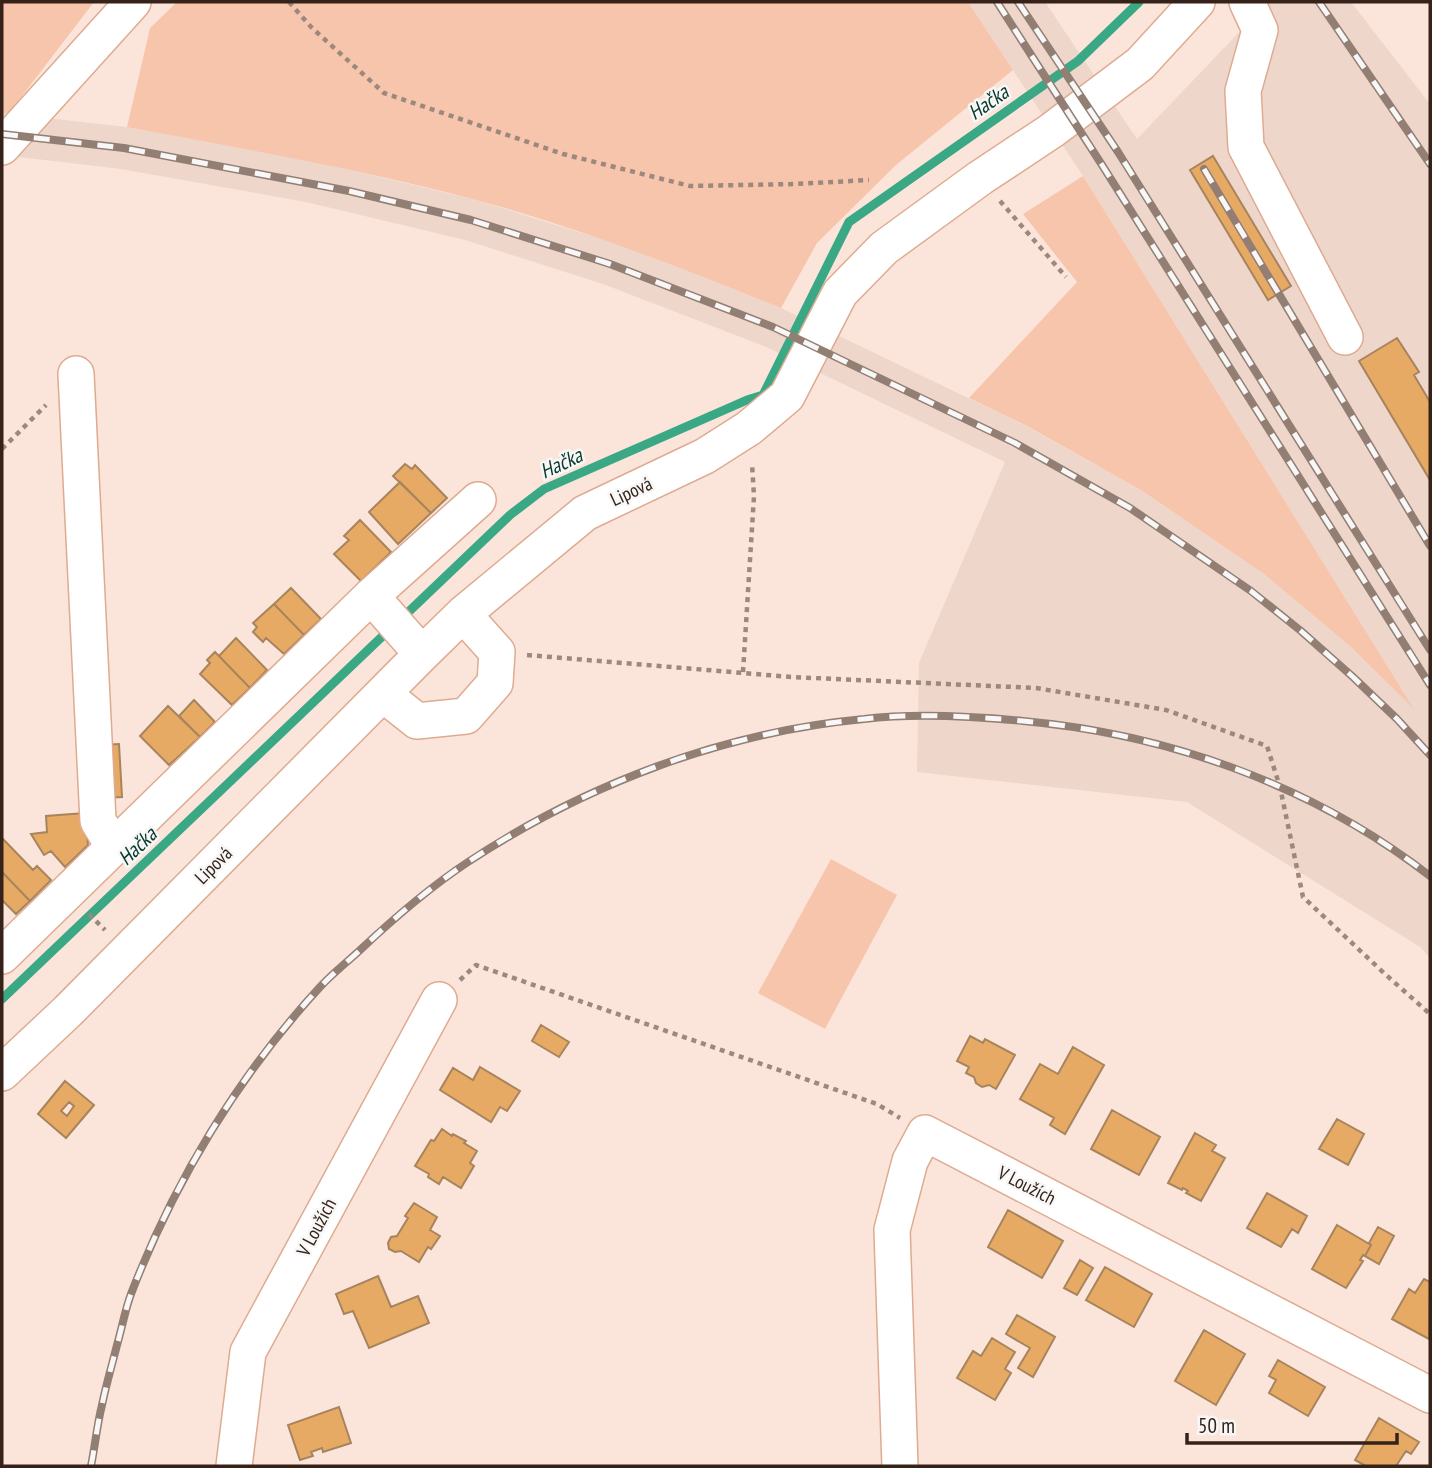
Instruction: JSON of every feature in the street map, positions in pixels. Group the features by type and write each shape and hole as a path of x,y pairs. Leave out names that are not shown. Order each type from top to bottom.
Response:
{"street":[{"path":"2,147 133,2"},
{"path":"980,178 1051,131 1140,64 1197,2"},
{"path":"1247,2 1260,30 1243,91 1246,147 1345,337"},
{"name":"Lipová","path":"2,1073 68,1011 463,614 585,513 705,456 749,428 787,396 840,293 884,248 980,178"},
{"path":"76,374 98,821 114,847"},
{"path":"2,956 371,596 478,500"},
{"path":"371,596 422,654"},
{"path":"383,694 417,721 467,716 495,683 497,652 463,614"},
{"name":"V Loužích","path":"234,1466 248,1352 439,1000"},
{"path":"900,1466 892,1230 910,1161 925,1133"},
{"name":"V Loužích","path":"925,1133 1430,1395"}],"path":[{"path":"289,2 313,28 384,93 564,154 690,186 869,180"},
{"path":"980,178 1066,277"},
{"path":"2,449 76,374"},
{"path":"743,672 754,496 749,428"},
{"path":"497,652 791,677 1036,688 1167,710 1267,746 1280,787 1303,897 1430,1014"},
{"path":"66,892 127,951"},
{"path":"439,1000 476,965 877,1104 925,1133"}],"shaded area":[{"path":"2,2 94,2 9,113 2,113"},
{"path":"177,2 968,2 1013,70 896,165 817,243 781,308 592,236 476,200 346,169 127,127 150,28"},
{"path":"968,2 1045,2 1137,139 1268,2 1351,2 1430,104 1430,958 1420,947 1187,802 917,772 919,663 1005,462 764,346 603,284 465,240 306,202 121,169 2,155 2,113 127,127 314,161 476,200 617,244 702,277 781,308 1024,425 1141,490 1264,574 1352,648 1412,706 1083,176"},
{"path":"1083,176 1414,709 1352,648 1264,574 1141,490 1025,425 969,398 1077,282 1023,214"},
{"path":"831,859 897,895 825,1029 758,993"}],"building":[{"path":"1213,156 1291,286 1268,300 1190,170"},
{"path":"1397,338 1419,372 1414,375 1430,402 1430,480 1359,361"},
{"path":"405,464 412,469 415,465 447,498 431,513 393,476"},
{"path":"400,482 431,513 398,544 369,512"},
{"path":"360,520 391,552 361,581 334,554 349,540 344,536"},
{"path":"291,588 321,619 304,635 274,604"},
{"path":"274,604 304,635 284,654 266,638 263,642 253,632 257,627 253,623"},
{"path":"236,638 267,670 250,688 219,656"},
{"path":"215,652 250,688 232,705 200,674 210,663 207,660"},
{"path":"194,700 215,722 200,737 179,716"},
{"path":"168,706 200,737 169,765 140,736"},
{"path":"119,744 122,797 105,798 101,745"},
{"path":"85,813 88,845 65,867 51,851 44,855 31,834 47,832 46,816"},
{"path":"2,838 33,870 37,866 51,880 30,901 2,872"},
{"path":"2,872 30,901 16,914 3,901 2,903"},
{"path":"541,1025 569,1042 559,1057 532,1041"},
{"path":"970,1036 983,1043 985,1039 1015,1055 996,1089 989,1085 982,1087 976,1083 974,1077 966,1073 969,1067 957,1061"},
{"path":"1073,1047 1104,1065 1065,1134 1050,1125 1054,1118 1020,1099 1040,1064 1058,1074"},
{"path":"480,1067 520,1091 507,1111 500,1107 491,1122 440,1090 453,1068 473,1080"},
{"path":"65,1081 94,1105 66,1138 38,1114","holes":["69,1102 74,1106 67,1116 61,1111"]},
{"path":"1112,1110 1160,1137 1139,1175 1091,1149"},
{"path":"1337,1119 1364,1134 1348,1165 1319,1149"},
{"path":"442,1129 466,1141 464,1143 477,1151 470,1163 474,1166 461,1188 443,1177 439,1184 415,1166 431,1140 434,1141"},
{"path":"1195,1133 1216,1145 1212,1151 1225,1158 1201,1201 1186,1193 1188,1191 1183,1188 1182,1190 1168,1183"},
{"path":"1267,1193 1307,1216 1298,1233 1292,1229 1281,1247 1247,1228"},
{"path":"414,1203 437,1217 430,1230 440,1236 431,1249 428,1247 419,1262 401,1251 389,1249 388,1243 391,1237 397,1236"},
{"path":"1008,1210 1063,1241 1042,1278 988,1247"},
{"path":"1337,1225 1371,1245 1346,1288 1312,1269"},
{"path":"1378,1227 1394,1236 1379,1264 1365,1256"},
{"path":"1080,1260 1093,1268 1077,1295 1064,1288"},
{"path":"1105,1267 1152,1294 1134,1327 1086,1300"},
{"path":"378,1276 391,1307 418,1296 429,1323 369,1348 353,1311 344,1314 336,1294"},
{"path":"1424,1279 1430,1282 1429,1339 1392,1319 1409,1289 1415,1293"},
{"path":"1017,1315 1055,1337 1033,1377 1018,1368 1030,1348 1006,1334"},
{"path":"1204,1330 1245,1354 1216,1405 1175,1381"},
{"path":"992,1338 1015,1352 1005,1369 1011,1373 995,1400 957,1378 973,1351 981,1356"},
{"path":"1278,1360 1325,1387 1308,1416 1269,1393 1276,1380 1269,1376"},
{"path":"339,1407 351,1443 323,1452 322,1448 311,1452 313,1456 300,1460 288,1425"},
{"path":"1379,1418 1419,1442 1411,1454 1406,1451 1396,1466 1366,1466 1355,1460"}],"waterway":[{"name":"Hačka","path":"400,620 510,515 544,489 763,395 849,222 1078,61 1139,2"},
{"name":"Hačka","path":"2,999 389,630"}],"railway":[{"path":"997,2 1430,685"},
{"path":"1018,2 1118,152 1430,650"},
{"path":"1319,2 1430,164"},
{"path":"2,134 124,148 349,191 471,220 610,264 773,327 1015,443 1130,508 1251,591 1301,631 1397,719 1430,755"},
{"path":"1204,169 1430,546"},
{"path":"91,1466 99,1420 125,1313 148,1252 188,1171 262,1057 325,982 426,893 513,834 608,786 708,749 812,726 903,716 1023,721 1132,738 1238,770 1289,791 1338,816 1385,844 1430,876"}]}
